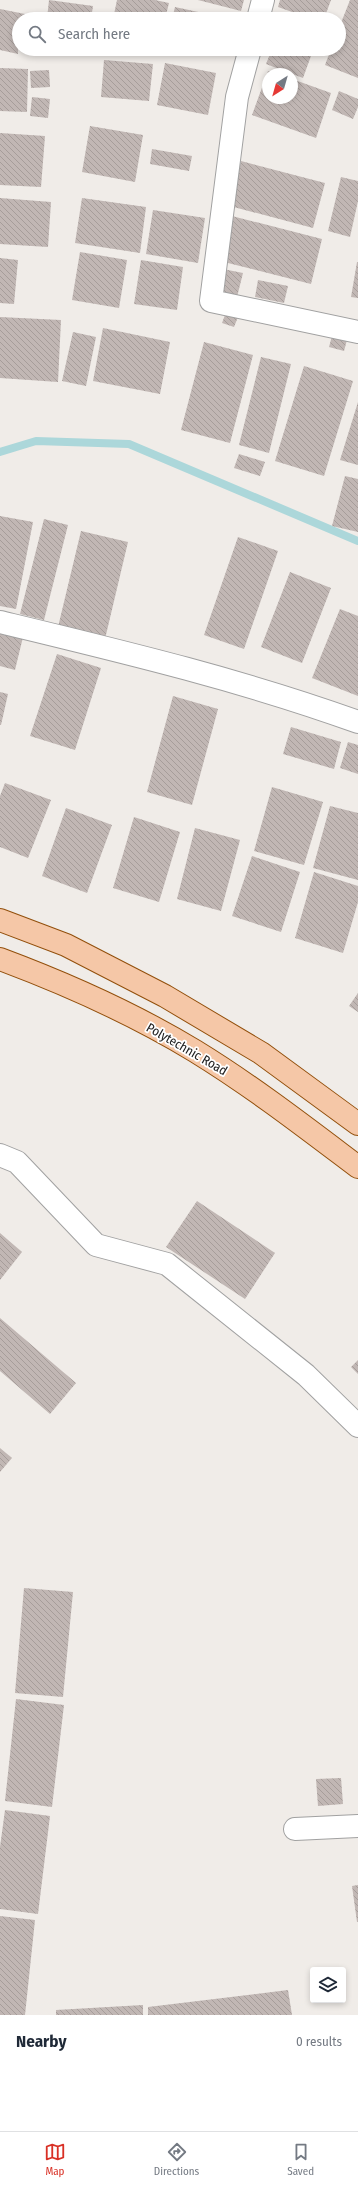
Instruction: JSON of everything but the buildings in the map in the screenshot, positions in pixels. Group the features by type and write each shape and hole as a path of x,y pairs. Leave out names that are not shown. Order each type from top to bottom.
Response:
{"main road":[{"path":"0,920 66,945 165,996 261,1053 358,1124"},
{"name":"Polytechnic Road","path":"0,959 52,979 123,1012 193,1050 236,1077 358,1168"}],"street":[{"path":"260,12 263,0"},
{"path":"248,56 237,97 211,301 358,332"},
{"path":"0,622 131,653 321,709 358,722"},
{"path":"0,1154 17,1162 96,1245 167,1264 306,1375 358,1426"},
{"path":"295,1829 358,1826"}],"waterway":[{"path":"0,452 36,441 129,444 358,541"}]}
